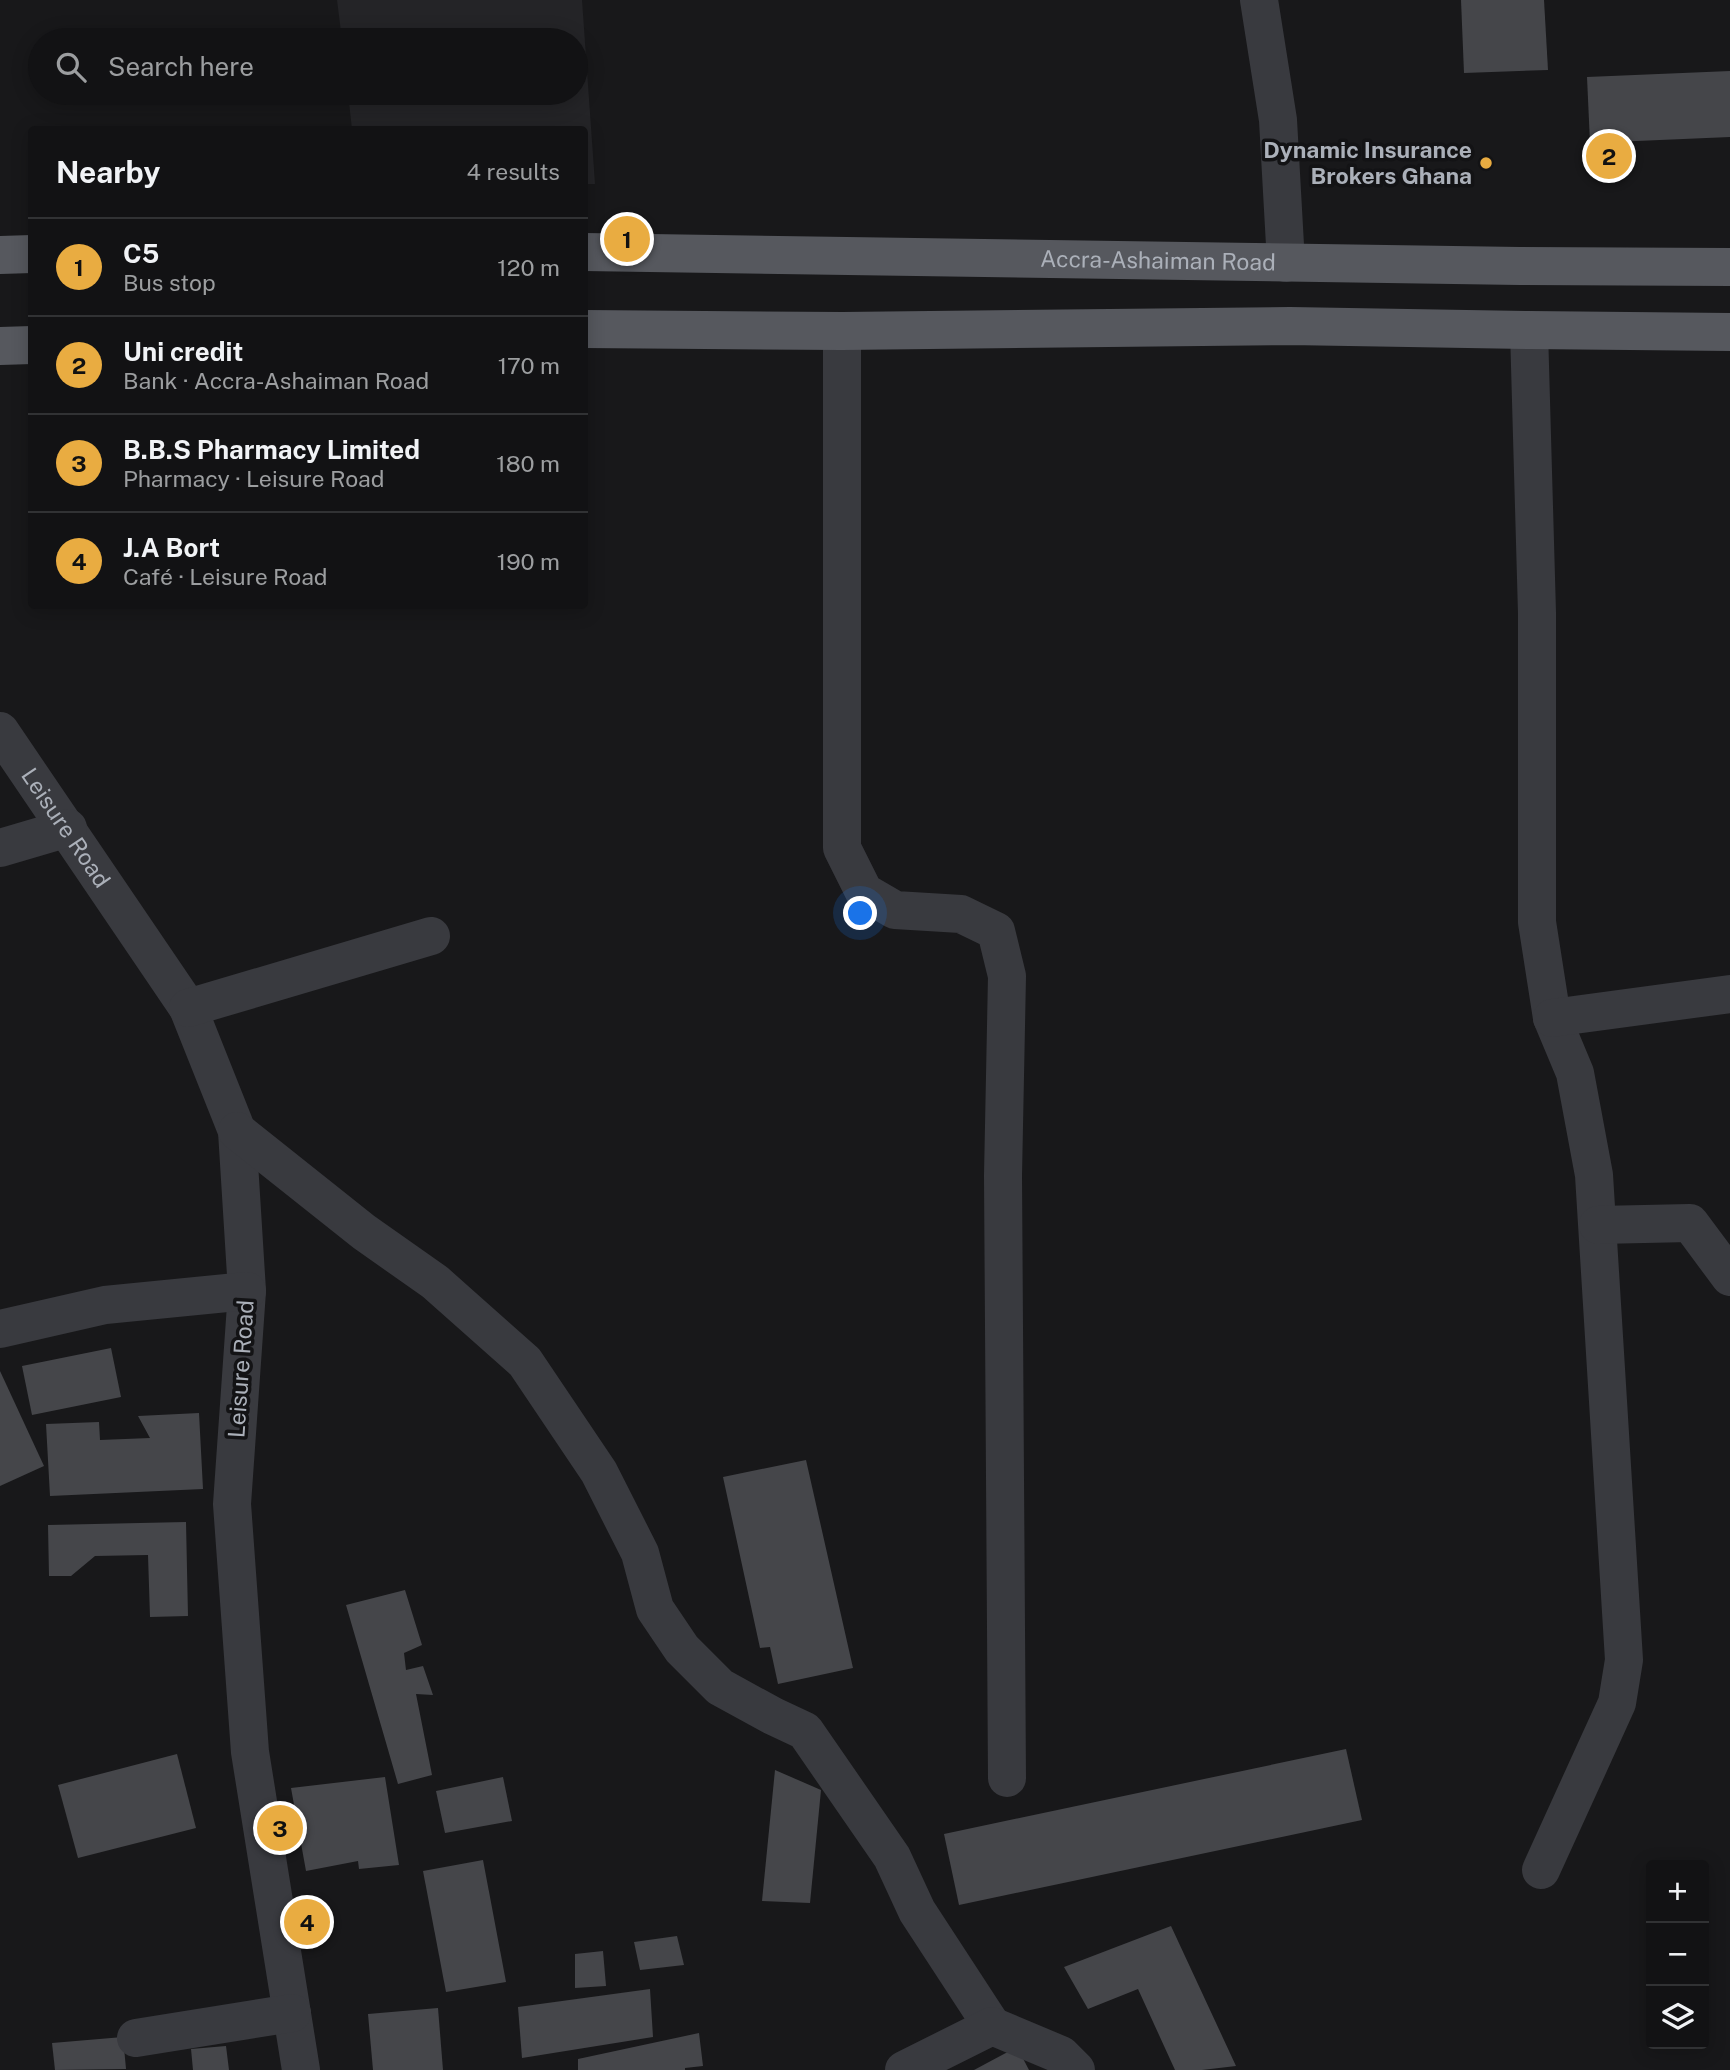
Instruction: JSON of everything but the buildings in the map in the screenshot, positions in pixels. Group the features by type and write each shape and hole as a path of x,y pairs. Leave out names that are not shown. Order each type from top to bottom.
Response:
{"main road":[{"name":"Accra-Ashaiman Road","path":"588,251 1286,263 1730,267"},
{"path":"0,255 28,254"},
{"path":"588,329 842,331 1290,326 1730,332"},
{"path":"0,346 28,345"}],"street":[{"path":"1259,0 1278,121 1286,263"},
{"path":"1529,330 1537,613 1537,922 1552,1018 1575,1073 1594,1175 1624,1660 1617,1703 1541,1870"},
{"path":"842,331 842,848 864,892 885,904 895,909 961,914 996,931 1007,976 1003,1176 1007,1778"},
{"name":"Leisure Road","path":"0,731 188,1008 237,1131 247,1291 232,1504 250,1752 300,2070"},
{"path":"0,848 68,828"},
{"path":"188,1008 431,936"},
{"path":"1552,1018 1730,994"},
{"path":"237,1131 364,1232 435,1282 525,1362 599,1472 640,1553 655,1609 682,1648 720,1687 805,1731 892,1857 917,1911 992,2026 1061,2055 1076,2070"},
{"path":"1598,1225 1690,1223 1730,1277"},
{"path":"0,1329 105,1305 247,1291"},
{"path":"136,2038 292,2013"},
{"path":"904,2070 992,2026"}],"shaded area":[{"path":"337,0 582,0 584,28 340,28"},
{"path":"588,85 595,184 588,184 588,126 352,126 349,105 588,105"}],"place":[{"name":"Uni credit","path":"1609,156"},
{"name":"Dynamic Insurance Brokers Ghana","path":"1486,163"},
{"name":"C5","path":"627,239"},
{"name":"B.B.S Pharmacy Limited","path":"280,1828"},
{"name":"J.A Bort","path":"307,1922"}]}
